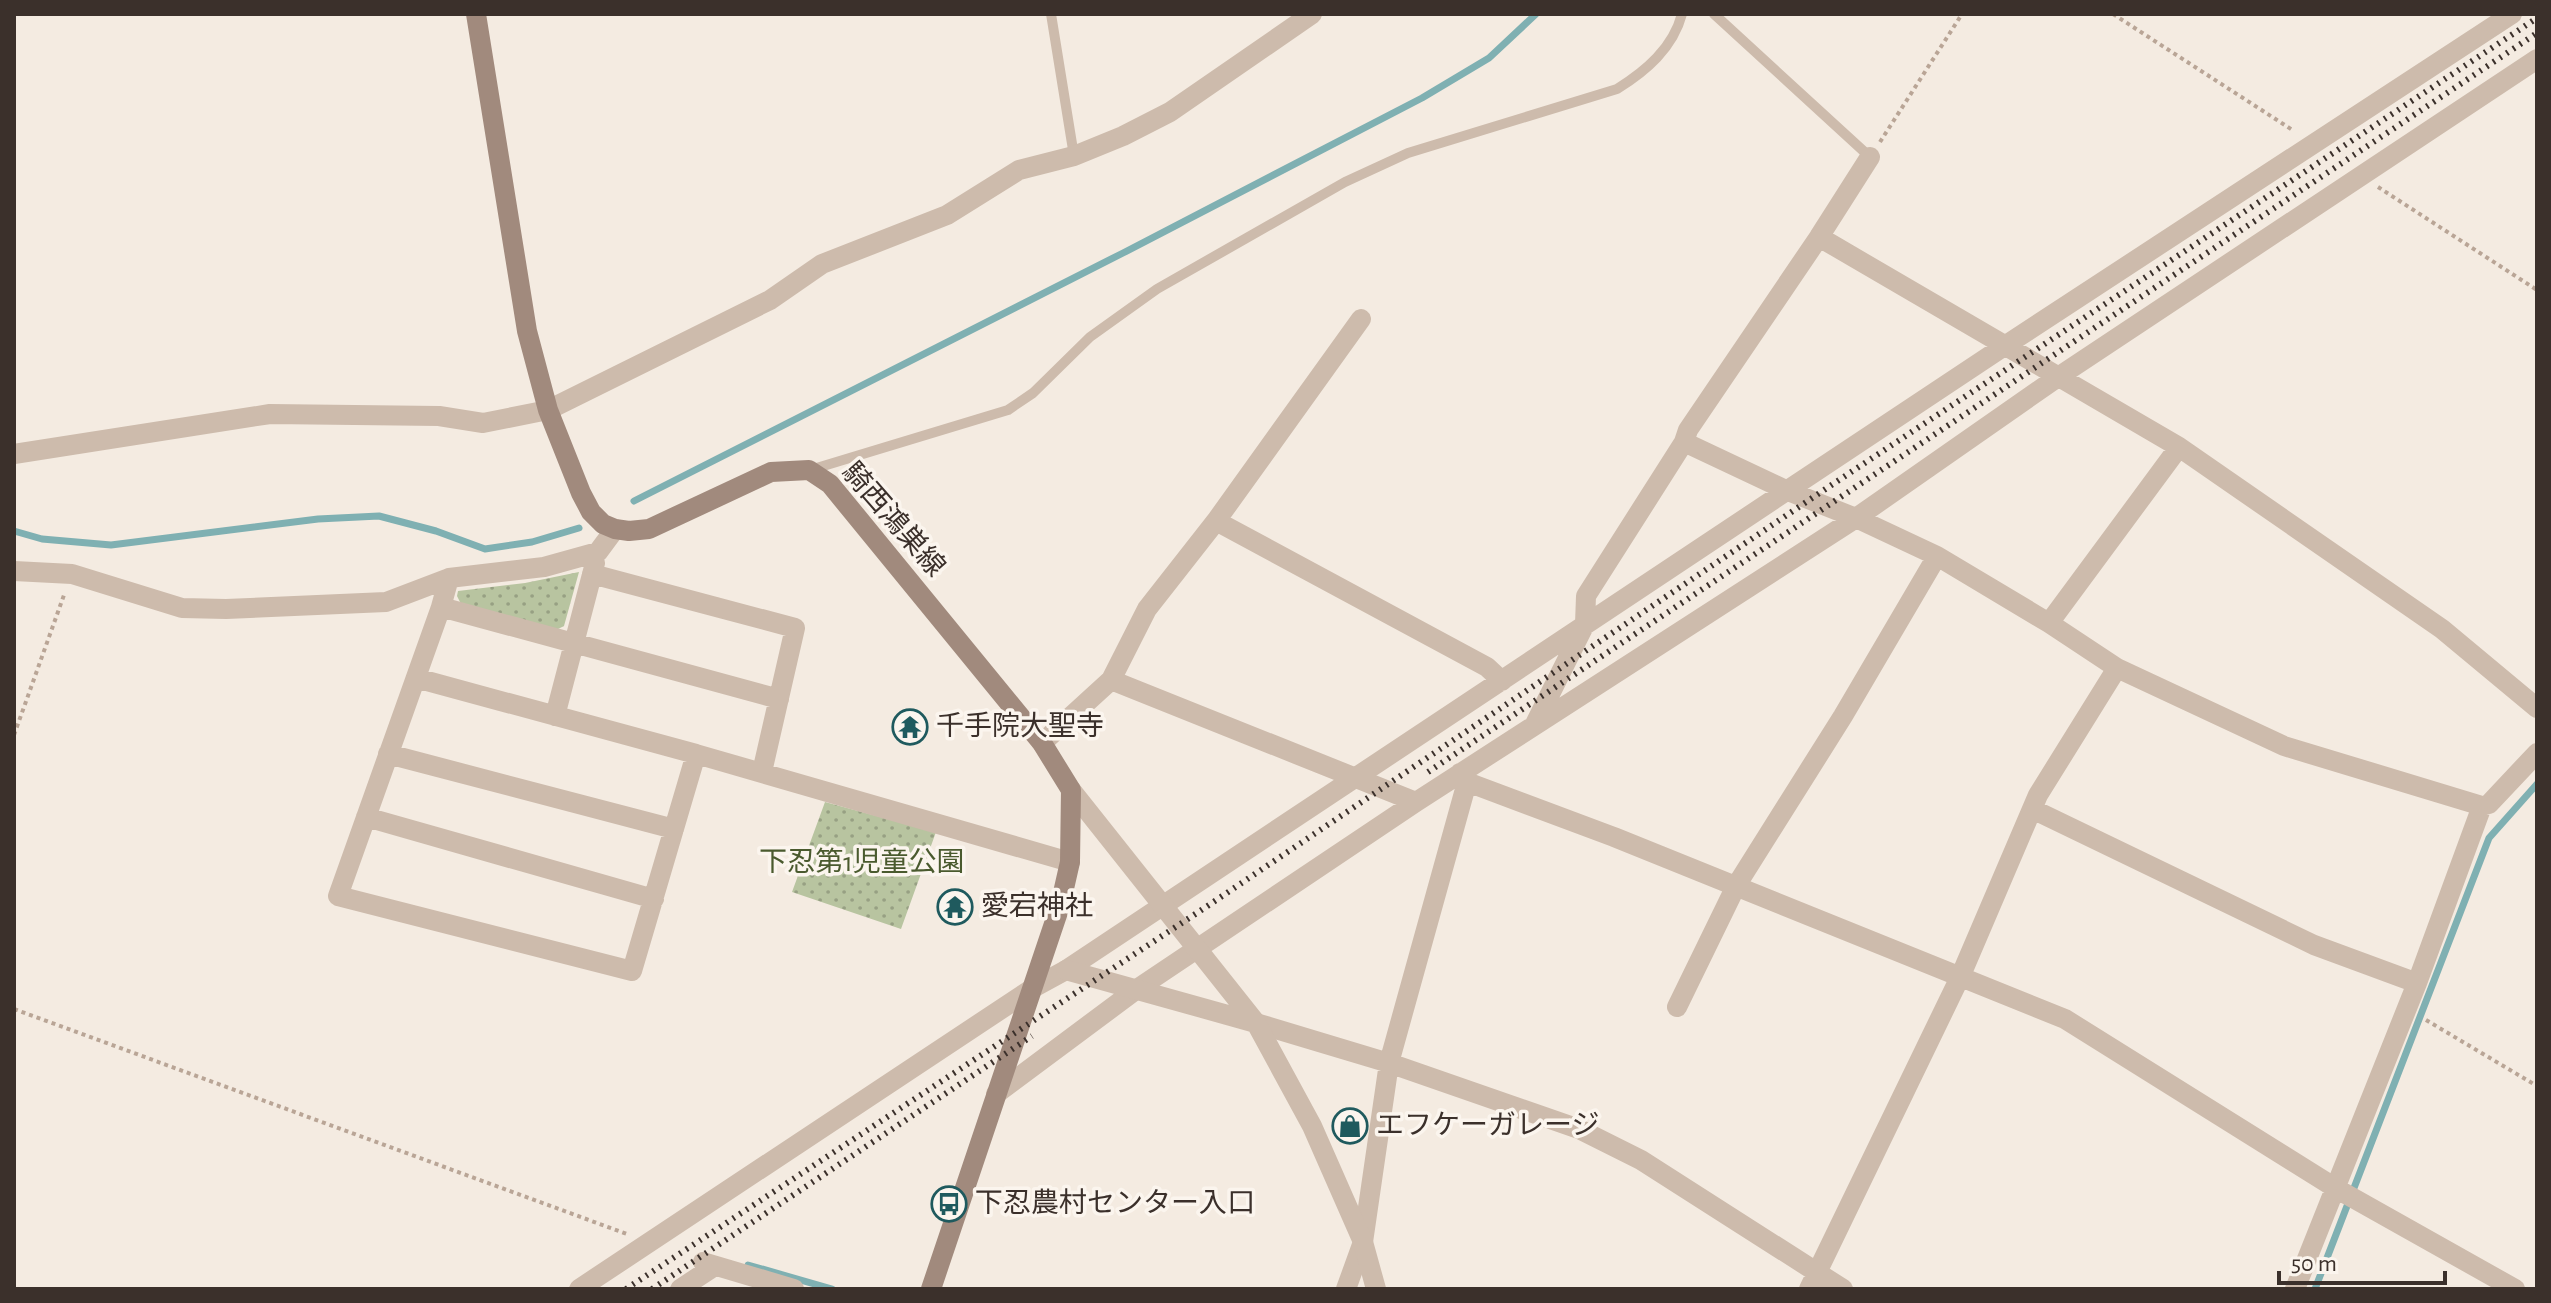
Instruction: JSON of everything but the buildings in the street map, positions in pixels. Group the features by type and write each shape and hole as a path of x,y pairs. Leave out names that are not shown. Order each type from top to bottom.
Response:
{"main road":[{"path":"476,14 527,331 548,410 591,512 603,524 615,529"},
{"name":"騎西鴻巣線","path":"615,529 649,529 771,472 809,470 830,484 1042,743 1071,790"},
{"path":"931,1289 1060,906 1070,862 1071,790"}],"street":[{"path":"14,454 270,414 439,416 483,423 548,410 770,300 822,264 947,215 1019,170 1074,156 1170,112 1312,14"},
{"path":"579,1289 2512,14"},
{"path":"996,1094 1137,989 1416,802 1464,778 1535,724 1856,518 2058,377 2537,59"},
{"path":"1535,724 1585,624 1586,596 1684,442 1688,430 1870,157"},
{"path":"1819,237 2179,447 2442,629 2537,708"},
{"path":"1042,743 1111,680 1147,609 1216,521 1361,319"},
{"path":"1684,442 1937,556 2117,668 2284,746 2482,806 2489,804 2537,753"},
{"path":"2049,623 2179,447"},
{"path":"1216,521 1487,667 1502,681"},
{"path":"555,716 598,552 615,529"},
{"path":"14,571 72,574 182,608 226,609 386,602 449,578 544,567 598,552"},
{"path":"1677,1007 1736,886 1843,716 1937,556"},
{"path":"592,574 795,628 762,772"},
{"path":"449,578 338,896 632,971 696,754"},
{"path":"441,607 779,699"},
{"path":"1814,1282 1961,975 2038,795 2117,668"},
{"path":"416,678 762,772 1070,862"},
{"path":"1111,680 1416,802"},
{"path":"388,754 674,829"},
{"path":"1464,778 2065,1019 2337,1189 2515,1289"},
{"path":"1346,1289 1363,1242 1389,1063 1464,778"},
{"path":"1071,790 1256,1023 1312,1126 1363,1242 1376,1289"},
{"path":"2295,1289 2407,1009 2482,806"},
{"path":"2032,809 2314,945 2417,983"},
{"path":"366,817 654,899"},
{"path":"1066,970 1389,1063 1579,1129 1641,1160 1814,1282 1843,1289"},
{"path":"680,1289 709,1264 794,1289"}],"lane":[{"path":"1051,14 1074,156"},
{"path":"809,470 1008,410 1033,393 1090,337 1157,289 1345,182 1408,153 1617,89 1647,70 1679,28 1682,14"},
{"path":"1714,14 1870,157"}],"path":[{"path":"1870,157 1962,14"},
{"path":"2113,14 2315,144"},
{"path":"2360,175 2537,290"},
{"path":"14,735 72,574"},
{"path":"14,1009 650,1242"},
{"path":"2407,1009 2537,1086"}],"green space":[{"path":"579,572 564,626 556,630 461,604 457,596 458,591 525,583"},
{"name":"下忍第1児童公園","path":"825,802 936,832 901,929 792,892"}],"waterway":[{"path":"634,501 1422,98 1489,58 1536,14"},
{"path":"14,531 42,539 111,545 318,519 379,516 436,531 485,549 532,542 579,528"},
{"path":"2315,1289 2489,838 2537,784"},
{"path":"748,1265 832,1289"}],"railway":[{"path":"626,1289 1206,907 1827,488 2537,18"},
{"path":"1428,772 2537,33"},
{"path":"652,1289 1032,1036"}],"place":[{"name":"千手院大聖寺","path":"910,727"},
{"name":"愛宕神社","path":"955,907"},
{"name":"エフケーガレージ","path":"1350,1126"},
{"name":"下忍農村センター入口","path":"949,1204"}]}
